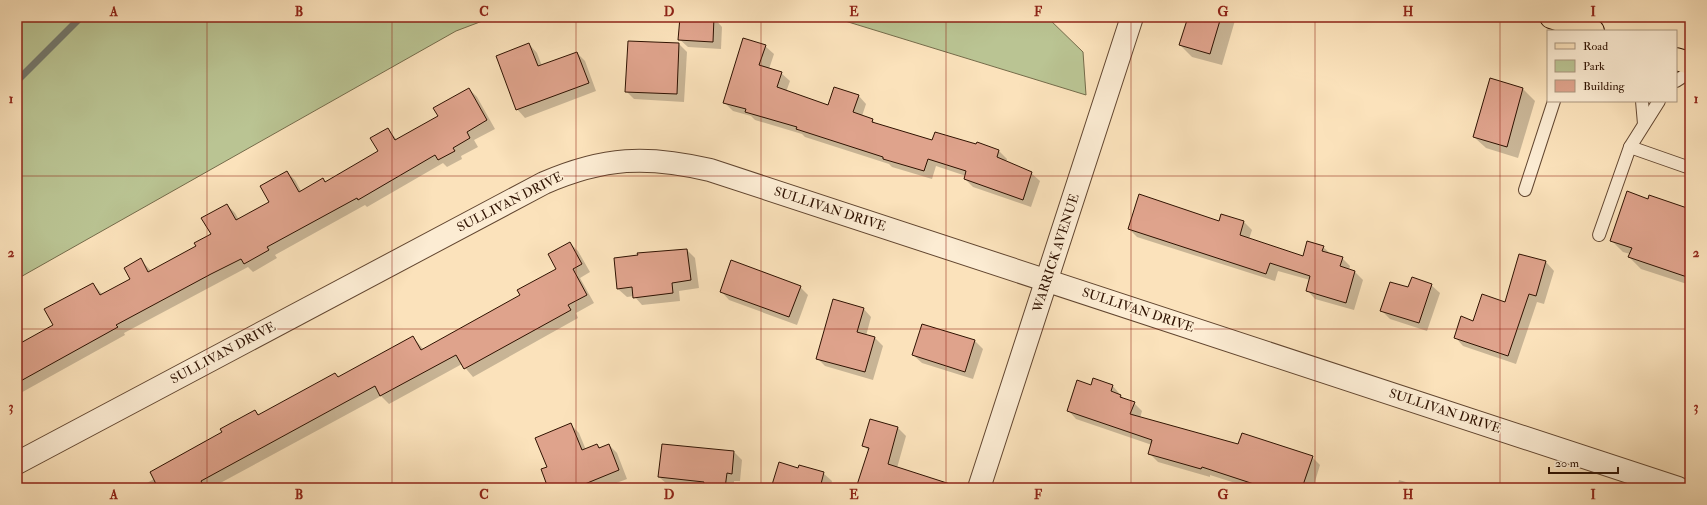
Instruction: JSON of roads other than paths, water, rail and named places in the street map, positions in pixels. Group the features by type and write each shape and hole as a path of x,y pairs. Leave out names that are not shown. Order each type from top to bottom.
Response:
{"main road":[{"path":"1551,17 1583,30"},
{"path":"1677,59 1690,63"}],"street":[{"name":"WARRICK AVENUE","path":"979,488 1132,17"},
{"name":"SULLIVAN DRIVE","path":"17,463 544,183 586,167 609,162 658,160 684,163 710,170 1678,488"}],"lane":[{"path":"1677,80 1690,72"},
{"path":"1525,190 1554,102"},
{"path":"1642,102 1644,124"},
{"path":"1599,235 1630,147 1658,102"},
{"path":"1630,147 1690,168"}],"waterway":[{"path":"17,81 81,17"}]}
